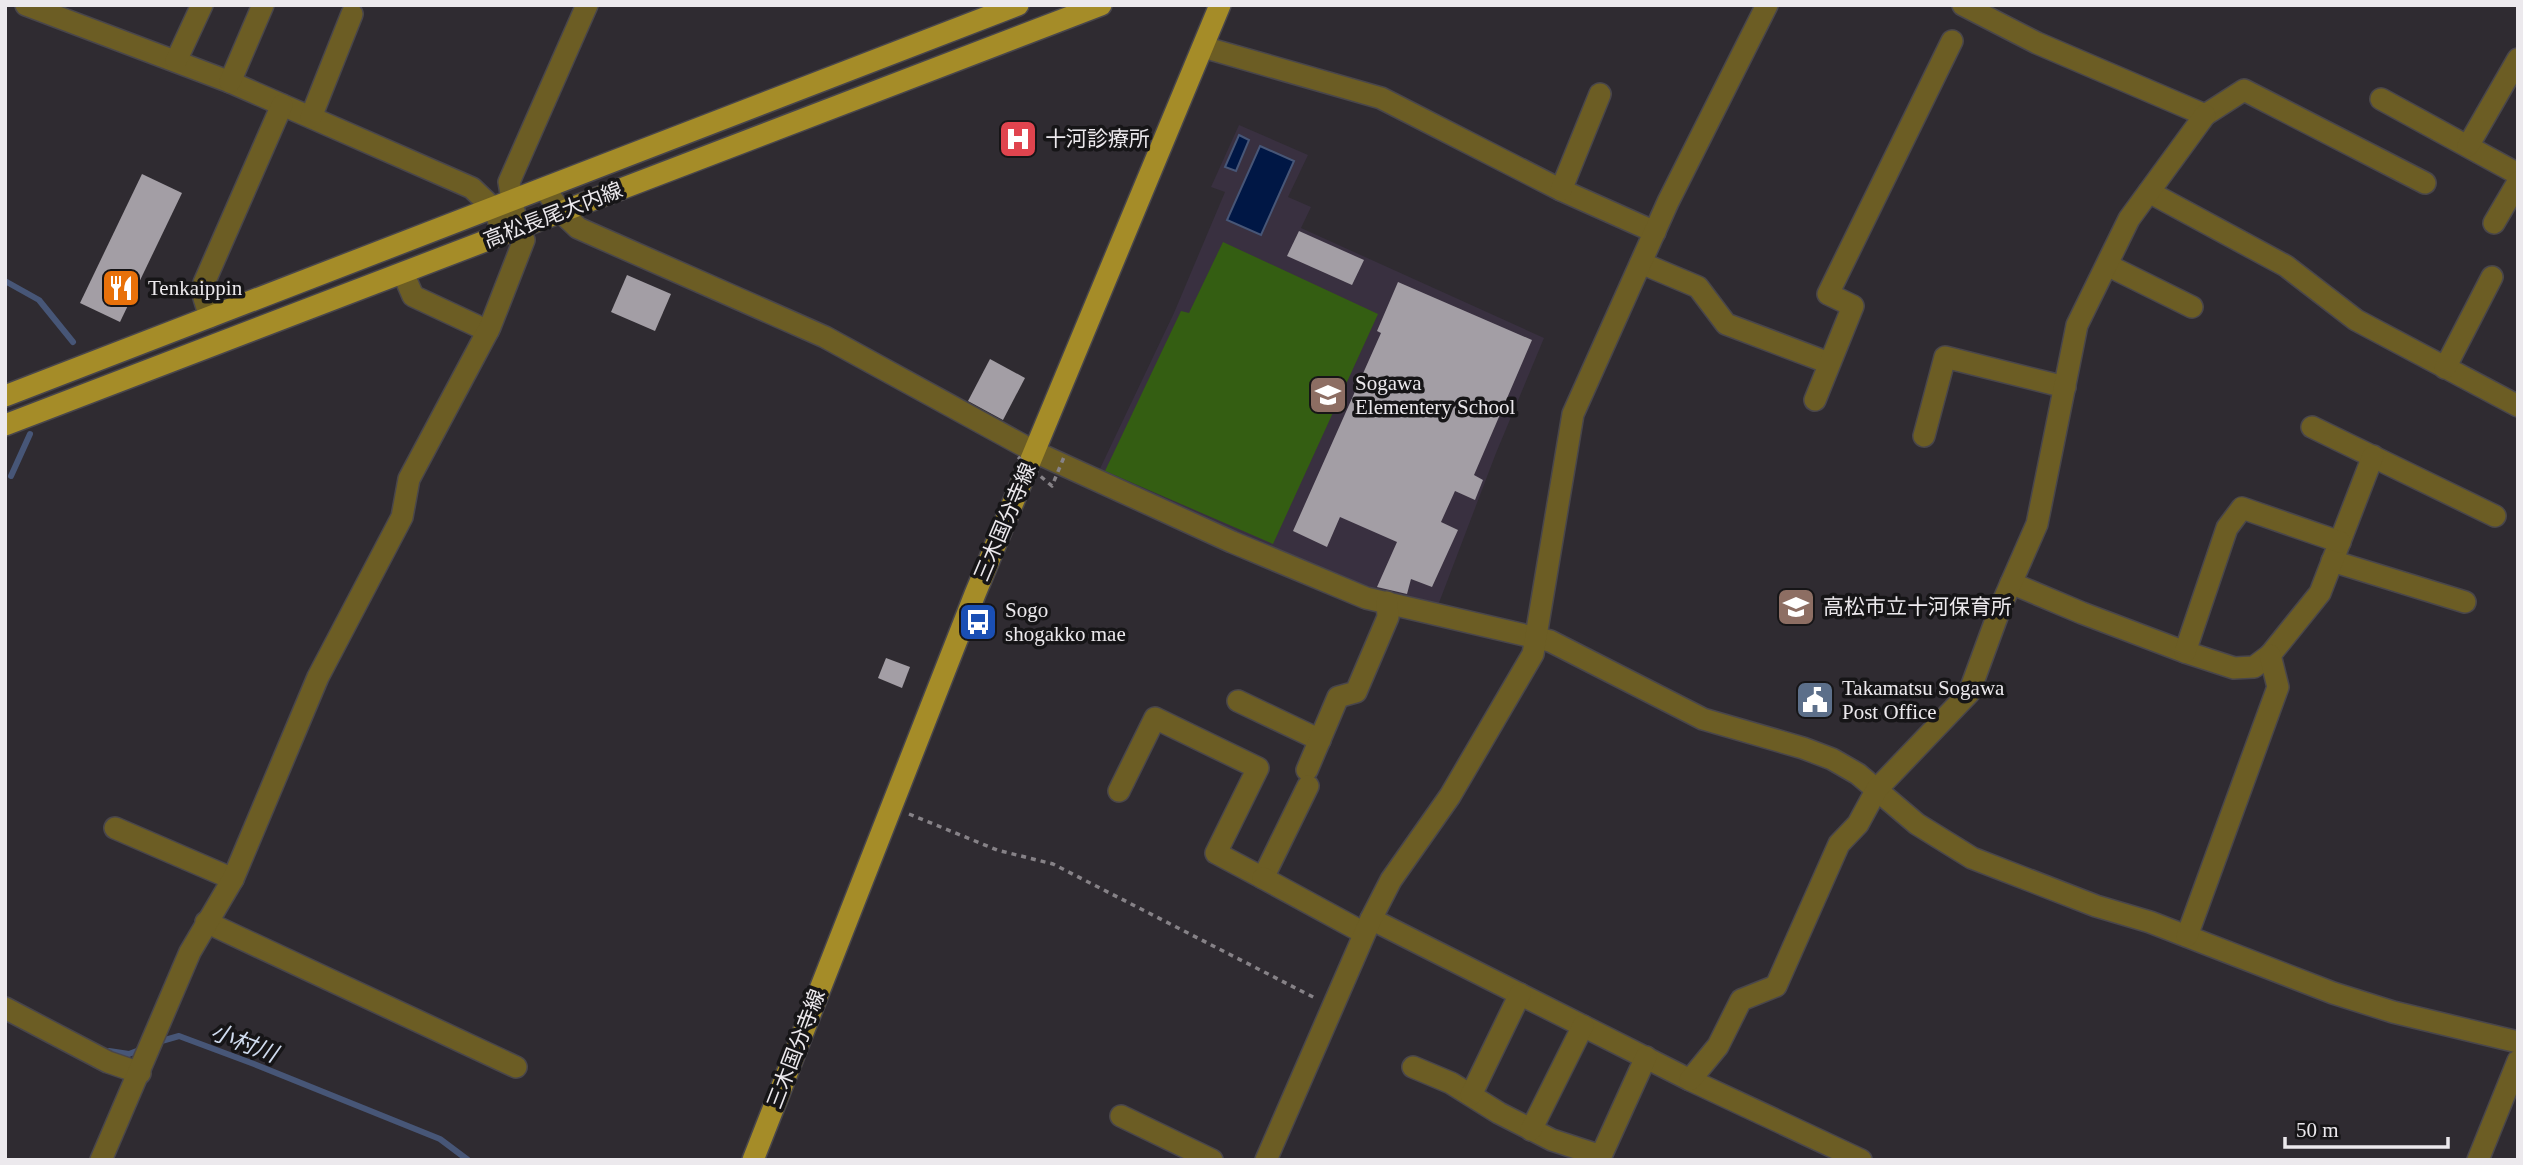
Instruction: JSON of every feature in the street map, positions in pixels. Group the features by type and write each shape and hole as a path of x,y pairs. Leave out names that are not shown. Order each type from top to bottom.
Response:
{"main road":[{"name":"高松長尾大内線","path":"5,396 1018,5"},
{"name":"高松長尾大内線","path":"5,425 1101,5"},
{"name":"三木国分寺線","path":"753,1160 975,594 1026,454 1220,5"}],"street":[{"path":"26,5 230,82 472,188 502,204"},
{"path":"176,61 202,5"},
{"path":"230,82 263,5"},
{"path":"101,1160 190,951 233,879 318,677 402,516 409,479 488,331 524,240 511,230 502,204 509,182 587,5"},
{"path":"1266,1160 1367,926 1391,880 1450,796 1533,654 1573,414 1655,232 1768,5"},
{"path":"1963,5 2037,43 2205,115"},
{"path":"311,117 352,14"},
{"path":"1815,400 1853,306 1828,294 1952,41"},
{"path":"1203,47 1381,98 1561,190 1655,232"},
{"path":"2468,146 2518,59"},
{"path":"1690,1080 1718,1046 1741,1000 1776,986 1839,844 1858,824 1877,789 1969,693 2037,524 2077,325 2129,219 2205,115 2244,90 2425,183"},
{"path":"1561,190 1600,94"},
{"path":"2381,99 2518,174"},
{"path":"210,317 204,298 204,283 282,105"},
{"path":"2494,223 2518,181"},
{"path":"545,189 561,212 578,228 825,337 1026,454 1366,598 1550,641 1703,719 1832,759 1858,774 1917,824 1972,858 2096,906 2150,922 2369,1004 2518,1042"},
{"path":"2149,192 2286,267 2356,320 2518,406"},
{"path":"1641,263 1698,287 1727,324 1829,363"},
{"path":"2107,265 2192,307"},
{"path":"403,273 414,296 488,331"},
{"path":"2445,368 2492,277"},
{"path":"1924,436 1945,357 2065,387"},
{"path":"2312,427 2495,516"},
{"path":"2011,583 2185,652 2234,668 2254,667 2270,655 2320,593 2374,456"},
{"path":"2185,652 2227,528 2242,508 2336,551 2465,602"},
{"path":"1263,878 1308,778 1338,697 1356,692 1388,617 1387,602"},
{"path":"2187,936 2278,687 2270,655"},
{"path":"1238,701 1320,740"},
{"path":"1119,791 1156,718 1258,768 1216,853 1263,878 1520,994 1690,1080 1861,1160"},
{"path":"115,828 233,879"},
{"path":"206,922 516,1066"},
{"path":"1471,1096 1520,994"},
{"path":"5,1008 108,1062 144,1064"},
{"path":"1531,1130 1583,1026"},
{"path":"1413,1067 1451,1083 1552,1140 1601,1156 1646,1057"},
{"path":"2478,1160 2518,1061"},
{"path":"1121,1116 1212,1160"}],"path":[{"path":"1026,454 1052,486 1064,457"},
{"path":"891,807 997,850 1053,864 1333,1007"}],"shaded area":[{"name":"Sogawa Elementery School","path":"1239,125 1308,155 1288,197 1311,207 1301,228 1544,338 1496,453 1437,608 1374,592 1097,475 1174,313 1225,192 1211,187"}],"green space":[{"path":"1223,242 1378,314 1273,544 1105,471 1181,311 1189,313"}],"water":[{"path":"1239,135 1249,140 1236,171 1225,167"},
{"path":"1260,146 1294,161 1261,235 1227,220"}],"building":[{"path":"142,174 182,193 120,322 80,303"},
{"path":"1299,231 1364,260 1352,285 1287,256"},
{"path":"627,275 671,294 655,331 611,312"},
{"path":"1398,282 1532,340 1474,475 1483,480 1475,500 1455,491 1441,522 1458,530 1432,587 1411,579 1407,594 1377,587 1397,542 1340,517 1327,547 1293,531 1381,333 1377,331"},
{"path":"990,359 1025,378 1003,420 968,401"},
{"path":"886,658 910,667 902,688 878,678"}],"waterway":[{"name":"小村川","path":"5,281 39,300 73,342"},
{"name":"小村川","path":"11,476 30,434"},
{"name":"小村川","path":"158,1042 179,1036 254,1064 440,1139 468,1160"},
{"name":"小村川","path":"109,1051 129,1054 142,1049"}],"place":[{"name":"十河診療所","path":"1018,139"},
{"name":"Tenkaippin","path":"121,288"},
{"name":"Sogawa Elementery School","path":"1328,395"},
{"name":"高松市立十河保育所","path":"1796,607"},
{"name":"Sogo shogakko mae","path":"978,622"},
{"name":"Takamatsu Sogawa Post Office","path":"1815,700"}]}
